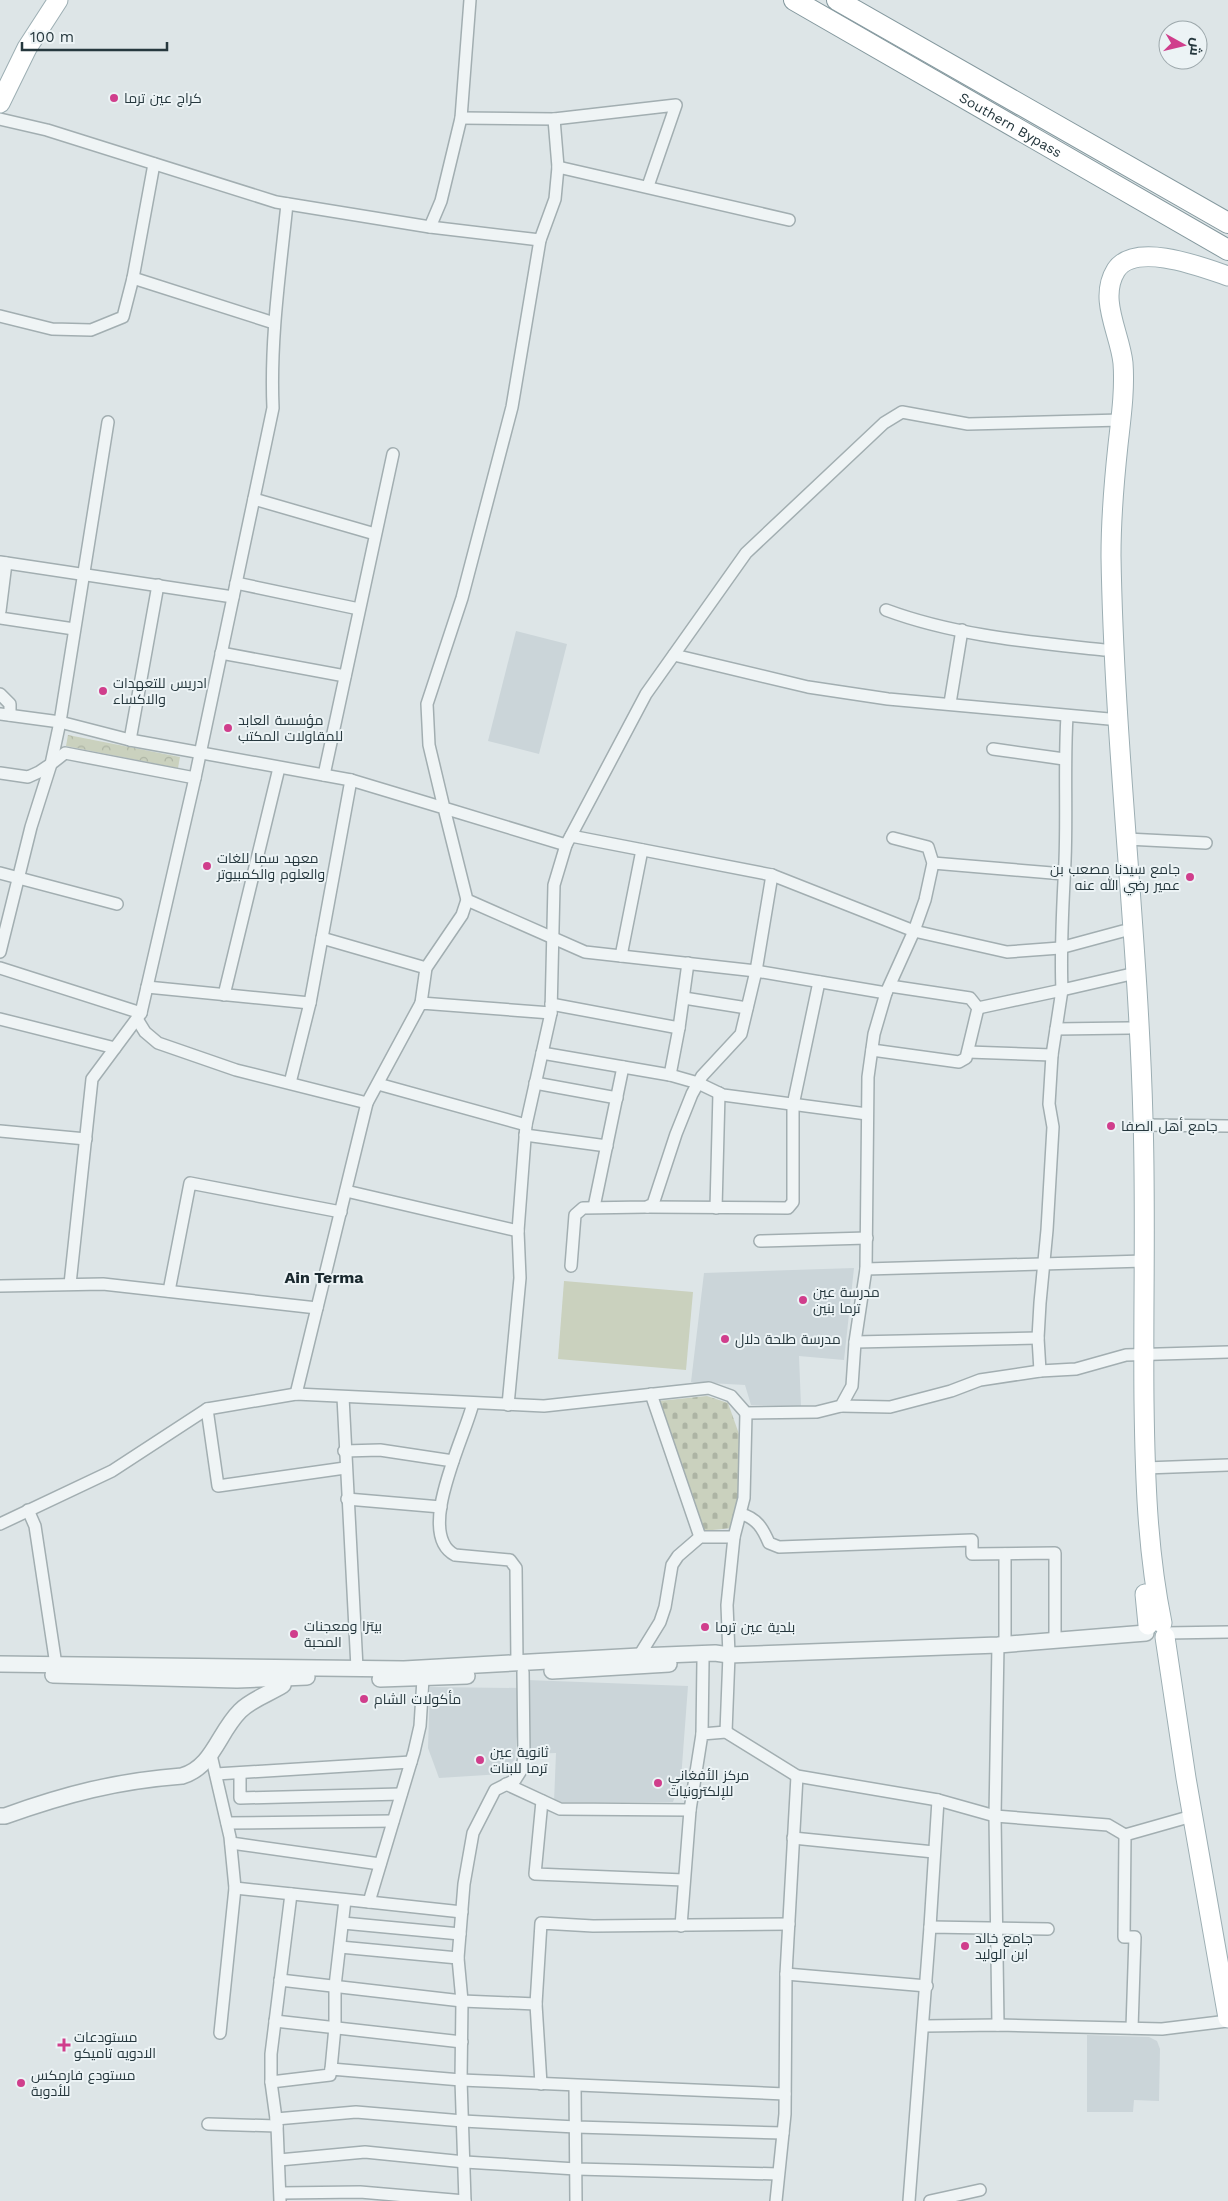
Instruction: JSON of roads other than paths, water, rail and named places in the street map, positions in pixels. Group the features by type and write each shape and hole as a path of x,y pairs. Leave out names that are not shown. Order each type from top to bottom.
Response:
{"highway":[{"name":"Southern Bypass","path":"794,0 1228,250"},
{"name":"Southern Bypass","path":"837,0 1228,223"}],"main road":[{"path":"0,80 44,0"},
{"path":"0,103 27,48 58,0"},
{"path":"1227,2013 1215,1981 1185,1818 1160,1669 1147,1568 1139,1354 1139,1261 1134,1124 1104,650 1103,553 1105,491 1116,420 1124,389 1122,358 1109,305 1111,284 1118,268 1131,258 1148,256 1188,264 1228,276"},
{"path":"1116,420 1111,551 1116,679 1144,1125 1139,1261"},
{"path":"1139,1354 1145,1468 1147,1568"},
{"path":"1156,1632 1186,1778 1222,1975 1227,2013"}],"street":[{"path":"430,227 441,201 461,118 470,0"},
{"path":"461,118 554,119 676,105 648,186"},
{"path":"0,119 47,130 287,204 430,227 540,240"},
{"path":"296,1394 368,1103 421,1003 426,968 462,915 467,900 428,745 427,704 462,598 512,408 540,240 554,199 558,166 554,119"},
{"path":"0,316 52,329 90,330 123,316 133,278 154,164"},
{"path":"558,166 789,220"},
{"path":"70,1284 92,1079 139,1016 147,987 195,778 273,408 274,323 287,204"},
{"path":"133,278 274,323"},
{"path":"508,1405 520,1278 518,1232 525,1130 551,1009 554,885 568,841 646,694 746,553 884,423 902,412 968,424 1116,420"},
{"path":"0,952 18,878 51,764 60,722 108,422"},
{"path":"324,775 393,454"},
{"path":"254,499 375,534"},
{"path":"0,611 3,563 233,597"},
{"path":"236,583 359,609"},
{"path":"130,740 158,585"},
{"path":"886,610 917,621 1014,640 1104,650"},
{"path":"0,618 74,628"},
{"path":"950,704 962,630"},
{"path":"221,653 345,676"},
{"path":"674,655 808,687 888,699 1109,719"},
{"path":"0,694 10,704 5,715 60,722 130,740 200,754 351,780 444,808 568,841 642,850 772,875 914,931 1008,952 1060,948 1123,930"},
{"path":"1040,1371 1038,1338 1053,1127 1049,1104 1052,1055 1062,990 1060,948 1064,874 1064,759 1067,716"},
{"path":"993,750 1064,759"},
{"path":"0,773 28,777 39,772 65,753 195,778"},
{"path":"224,995 279,768"},
{"path":"290,1083 310,1003 351,780"},
{"path":"841,1406 852,1386 866,1269 868,1077 872,1050 888,989 914,931 925,900 933,863 928,847 893,838"},
{"path":"1127,839 1206,843"},
{"path":"621,956 642,850"},
{"path":"933,863 1064,874"},
{"path":"0,873 117,904"},
{"path":"647,1207 653,1204 676,1134 698,1083 741,1034 756,971 772,875"},
{"path":"467,900 584,952 756,971 819,982 970,998 978,1008"},
{"path":"322,938 426,968"},
{"path":"670,1075 684,998 688,963"},
{"path":"0,968 139,1016"},
{"path":"978,1008 1126,975"},
{"path":"571,1266 575,1215 583,1208 788,1208 793,1202 794,1105 819,982"},
{"path":"147,987 310,1003"},
{"path":"684,998 747,1008"},
{"path":"421,1003 551,1009 679,1028"},
{"path":"872,1050 959,1062 966,1058 978,1008"},
{"path":"139,1016 145,1032 158,1043 236,1070 368,1103"},
{"path":"0,1019 115,1048"},
{"path":"1056,1029 1129,1028"},
{"path":"968,1052 1052,1055"},
{"path":"542,1053 670,1075 698,1083 724,1096 867,1114"},
{"path":"594,1207 623,1067"},
{"path":"535,1083 617,1098"},
{"path":"378,1084 525,1130 607,1146"},
{"path":"716,1208 719,1093"},
{"path":"1144,1125 1228,1126"},
{"path":"0,1131 86,1138"},
{"path":"169,1291 190,1183 341,1212"},
{"path":"346,1190 518,1232"},
{"path":"760,1241 867,1238"},
{"path":"866,1269 1139,1261"},
{"path":"0,1286 103,1284 317,1308"},
{"path":"856,1342 1038,1338"},
{"path":"746,1412 817,1412 841,1406 890,1407 951,1391 980,1380 1040,1371 1076,1369 1100,1361 1139,1354 1228,1352"},
{"path":"0,1524 112,1471 208,1409 296,1394 544,1406 709,1388 731,1396 746,1412 744,1498 734,1536 727,1605 729,1655 726,1732"},
{"path":"651,1394 700,1537"},
{"path":"343,1397 344,1451 357,1668"},
{"path":"291,1894 271,2054 271,2082 277,2123 281,2197 360,2192 465,2201 461,2080 462,2001 458,1958 462,1912 473,1833 495,1790 515,1780 522,1769 524,1756 516,1568 510,1560 455,1555 447,1551 442,1543 440,1534 441,1507 453,1461 470,1418 472,1403"},
{"path":"208,1409 218,1486 345,1468"},
{"path":"344,1451 380,1450 453,1461"},
{"path":"1145,1468 1228,1465"},
{"path":"347,1499 441,1507"},
{"path":"28,1510 35,1526 56,1665"},
{"path":"741,1514 749,1516 762,1526 769,1543 780,1548 972,1540 972,1554 1055,1553 1055,1639"},
{"path":"638,1656 660,1622 666,1607 672,1565 678,1556 700,1537 734,1536"},
{"path":"998,2025 995,1816 1005,1554"},
{"path":"286,1672 423,1679 638,1656 715,1653 729,1655 1002,1644 1156,1632 1228,1632"},
{"path":"0,1674 250,1673 357,1668 520,1668 703,1662 720,1660 729,1655"},
{"path":"681,1926 690,1810 702,1734 703,1662"},
{"path":"0,1664 250,1673"},
{"path":"2,1818 77,1792 116,1783 182,1776 192,1773 201,1767 211,1755 239,1712 251,1702 283,1685 286,1672"},
{"path":"369,1902 420,1726 423,1679"},
{"path":"702,1734 726,1732 797,1776 938,1800 995,1816 1108,1825 1125,1835 1185,1818"},
{"path":"211,1755 231,1843 236,1888 220,2033"},
{"path":"216,1774 410,1762"},
{"path":"240,1773 240,1798 401,1794"},
{"path":"776,2201 785,2094 786,1974 797,1776"},
{"path":"506,1784 560,1809 690,1810"},
{"path":"910,2201 927,1986 938,1800"},
{"path":"542,1801 535,1874 684,1880"},
{"path":"227,1823 393,1821"},
{"path":"1125,1835 1124,1936 1135,1937 1132,2028"},
{"path":"793,1838 934,1852"},
{"path":"231,1843 380,1864"},
{"path":"236,1888 462,1912"},
{"path":"271,2082 330,2075 335,2027 334,1986 345,1900"},
{"path":"343,1923 460,1934"},
{"path":"541,2084 536,2004 541,1923 593,1926 789,1924"},
{"path":"930,1927 1048,1929"},
{"path":"340,1947 458,1958"},
{"path":"786,1974 927,1986"},
{"path":"280,1980 462,2001 536,2004"},
{"path":"924,2026 998,2025 1170,2028 1227,2013"},
{"path":"275,2021 462,2042"},
{"path":"331,2069 461,2080 785,2094"},
{"path":"575,2086 576,2201"},
{"path":"208,2124 277,2123 356,2112 576,2128 783,2133"},
{"path":"279,2160 365,2152 465,2162 576,2169 778,2174"},
{"path":"930,2201 980,2190"}],"place":[{"name":"كراج عين ترما","path":"114,98"},
{"name":"ادريس للتعهدات والاكساء","path":"103,691"},
{"name":"مؤسسة العابد للمقاولات المكتب","path":"228,728"},
{"name":"معهد سما للغات والعلوم والكمبيوتر","path":"207,866"},
{"name":"جامع سيدنا مصعب بن عمير رضي الله عنه","path":"1190,877"},
{"name":"جامع أهل الصفا","path":"1111,1126"},
{"name":"مدرسة عين ترما بنين","path":"803,1300"},
{"name":"مدرسة طلحة دلال","path":"725,1339"},
{"name":"بلدية عين ترما","path":"705,1627"},
{"name":"بيتزا ومعجنات المحبة","path":"294,1634"},
{"name":"مأكولات الشام","path":"364,1699"},
{"name":"ثانوية عين ترما للبنات","path":"480,1760"},
{"name":"مركز الأفغاني للإلكترونيات","path":"658,1783"},
{"name":"جامع خالد ابن الوليد","path":"965,1946"},
{"name":"مستودعات الادويه تاميكو","path":"64,2045"},
{"name":"مستودع فارمكس للأدوبة","path":"21,2083"}],"district":[{"name":"Ain Terma","path":"324,1277"}]}
